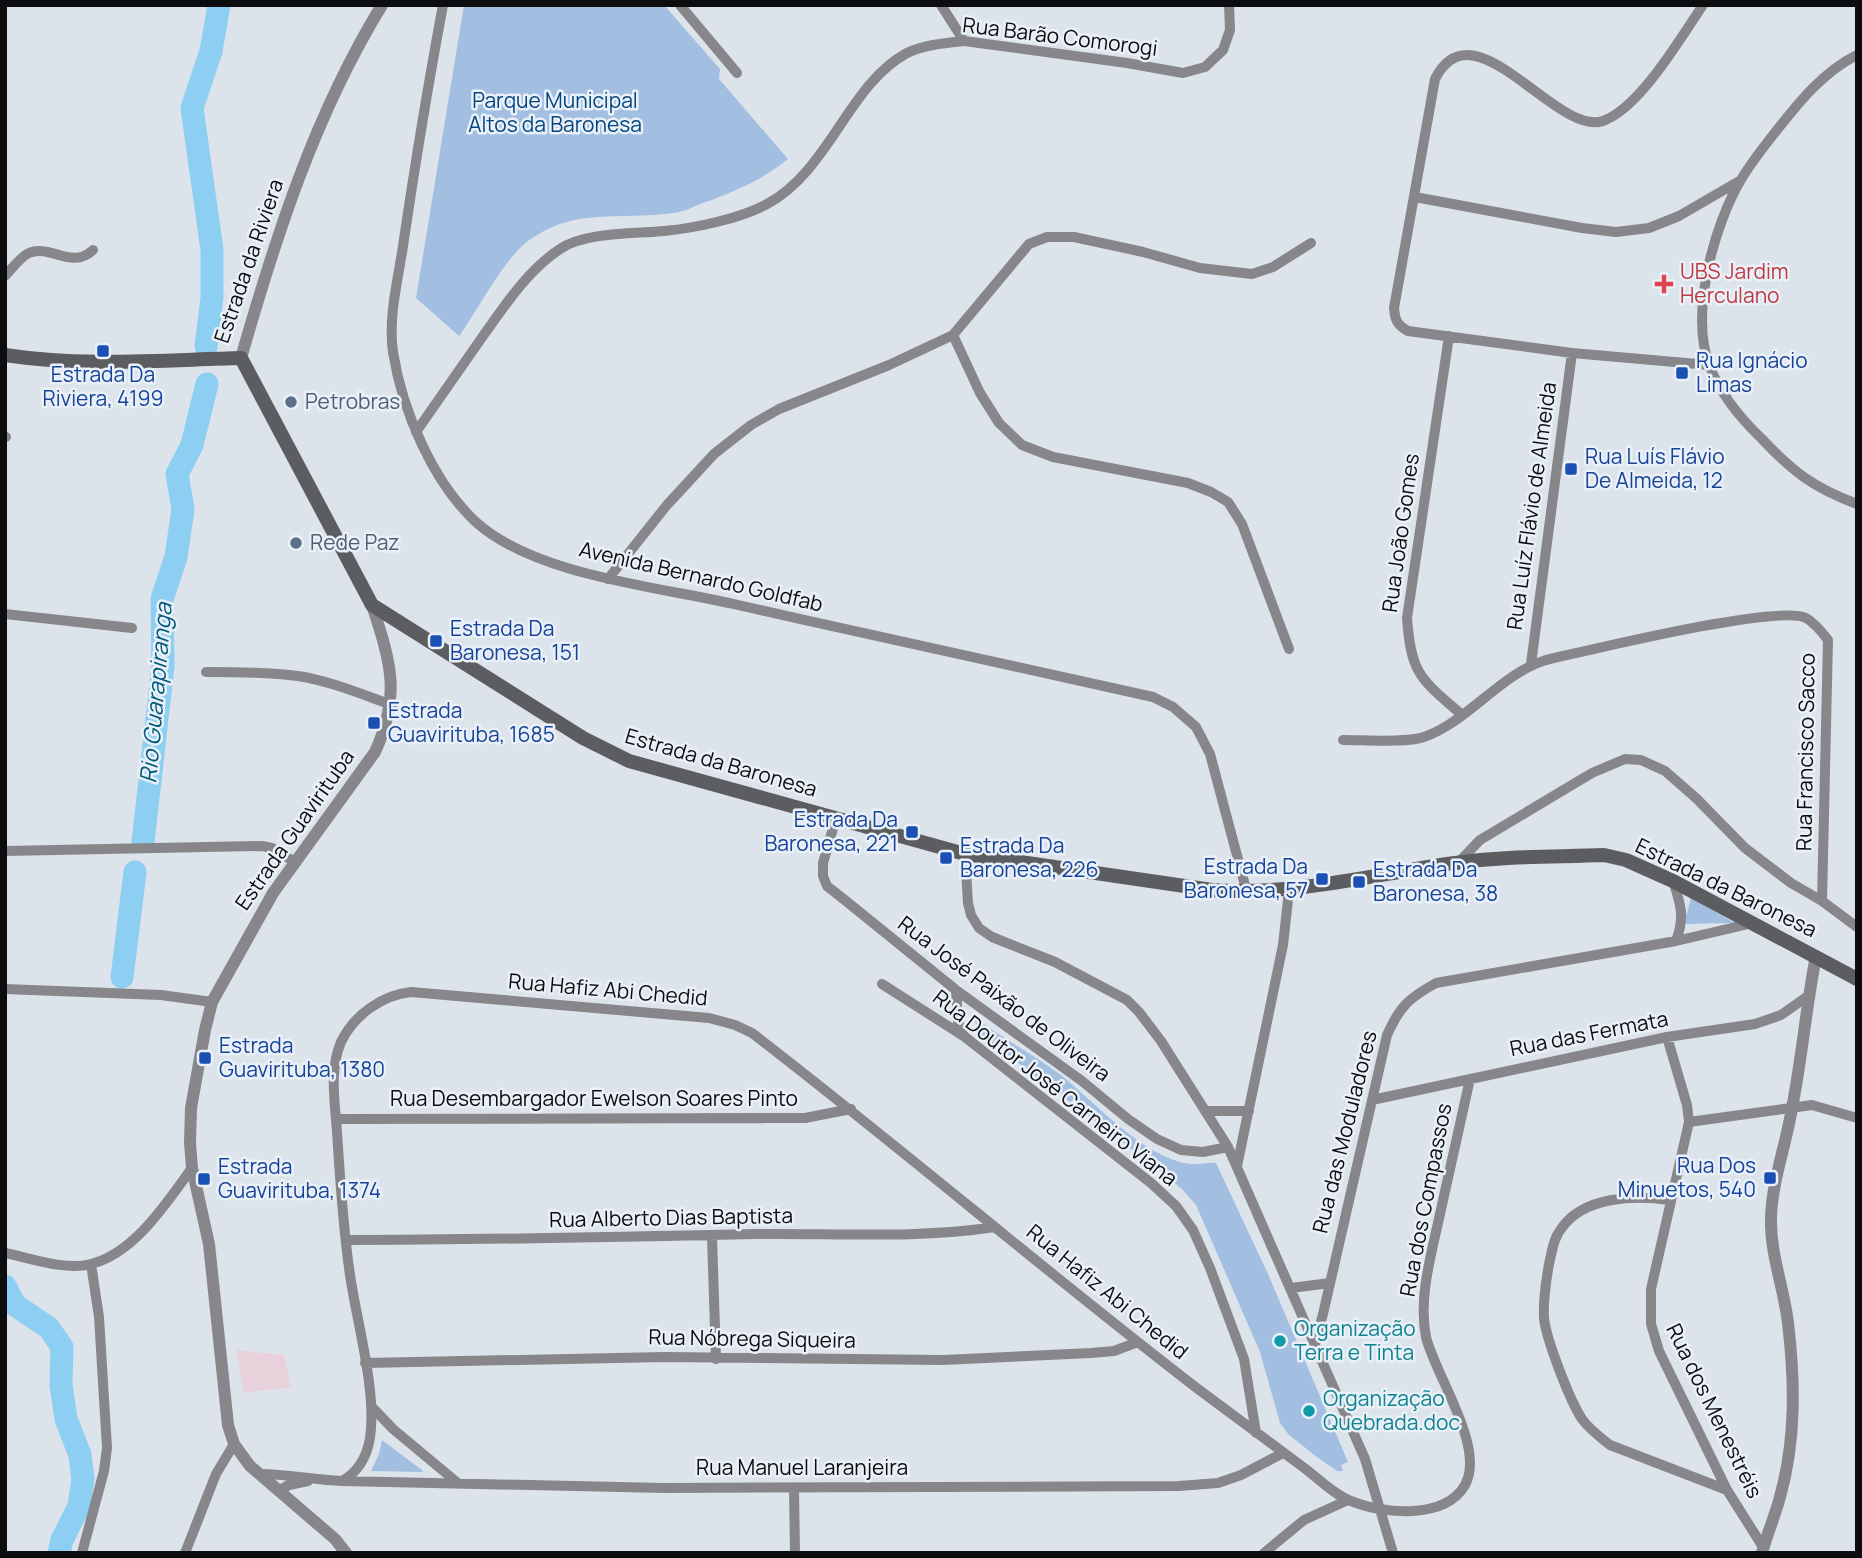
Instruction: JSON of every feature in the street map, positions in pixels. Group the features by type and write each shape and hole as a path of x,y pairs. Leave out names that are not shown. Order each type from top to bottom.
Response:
{"main road":[{"name":"Estrada da Riviera","path":"5,355 48,361 86,362 242,358"},
{"name":"Estrada Guavirituba","path":"242,358 372,605"},
{"name":"Estrada da Baronesa","path":"372,605 603,750 641,764 965,855 1248,893 1289,891 1458,863 1604,855 1626,860 1673,881 1857,979"}],"street":[{"name":"Estrada da Riviera","path":"242,358 272,251 316,135 349,64 382,5"},
{"name":"Avenida Bernardo Goldfab","path":"443,5 422,118 393,316 393,349 400,386 416,432 449,491 478,523 510,545 608,579 720,601 1153,697 1173,708 1196,727 1210,754 1248,893"},
{"path":"680,5 737,73"},
{"path":"941,5 964,41"},
{"name":"Rua Barão Comorogi","path":"416,432 534,269 563,247 591,238 681,228 733,217 767,204 792,187 810,169 886,67 909,52 964,41 1183,73 1205,67 1223,50 1230,30 1229,5"},
{"path":"1703,5 1670,55 1639,93 1618,115 1600,122 1588,122 1569,113 1507,71 1479,57 1458,56 1447,60 1436,79 1394,308 1395,320 1400,327 1408,331 1572,353 1709,365"},
{"path":"1857,55 1843,62 1815,85 1741,180 1715,239 1704,286 1702,323 1709,365 1727,400 1790,469 1825,492 1857,504"},
{"path":"1415,197 1616,232 1649,228 1679,216 1741,180"},
{"path":"608,579 667,505 713,454 751,425 779,409 889,365 953,335 1029,244 1047,237 1074,237 1200,268 1252,274 1273,267 1311,243"},
{"path":"5,276 29,253 40,251 77,258 88,255 93,250"},
{"path":"953,335 980,393 999,423 1022,446 1054,457 1188,483 1228,502 1242,524 1289,649"},
{"name":"Rua João Gomes","path":"1449,336 1407,618 1409,649 1417,673 1462,715"},
{"name":"Rua Luíz Flávio de Almeida","path":"1531,664 1572,353"},
{"name":"Estrada Guavirituba","path":"346,1553 335,1539 250,1466 234,1444 228,1425 209,1244 191,1168 191,1108 199,1056 212,1002 273,893 375,752 385,730 392,705 389,664 372,605"},
{"path":"5,614 132,628"},
{"name":"Rua Francisco Sacco","path":"1343,740 1420,739 1462,715 1531,664 1659,635 1785,615 1804,617 1818,627 1828,640 1822,901 1791,883 1745,848 1665,771 1641,760 1625,759 1592,773 1480,840 1458,863"},
{"path":"206,672 260,672 300,677 330,683 392,705"},
{"name":"Rua José Paixão de Oliveira","path":"836,818 823,863 822,876 827,886 956,990 1157,1139 1181,1150 1203,1152 1228,1147"},
{"path":"5,851 262,846 272,848 295,862"},
{"path":"965,855 968,903 979,928 992,937 1065,967 1127,1000 1161,1041 1228,1147 1365,1459 1393,1553"},
{"path":"1673,881 1682,912 1682,925 1676,941"},
{"path":"1237,1167 1283,945 1289,891"},
{"name":"Estrada da Baronesa","path":"1822,901 1857,927"},
{"name":"Rua das Moduladores","path":"1315,1344 1387,1035 1397,1013 1412,997 1436,982 1676,941 1754,923"},
{"path":"1763,1550 1780,1497 1791,1442 1794,1395 1788,1321 1771,1219 1775,1188 1793,1108 1816,956"},
{"name":"Rua Doutor José Carneiro Viana","path":"882,984 965,1037 1152,1183 1176,1206 1193,1230 1206,1259 1244,1359 1255,1433"},
{"path":"5,989 161,995 212,1002"},
{"path":"956,990 958,1022 965,1037"},
{"name":"Rua Hafiz Abi Chedid","path":"342,1481 358,1468 365,1455 369,1441 371,1406 347,1240 336,1119 335,1065 341,1042 353,1023 385,998 411,992 709,1018 752,1033 1138,1342 1255,1433 1348,1500"},
{"name":"Rua das Fermata","path":"1372,1100 1667,1037 1755,1024 1781,1015 1808,996"},
{"name":"Rua dos Menestréis","path":"1667,1037 1687,1105 1689,1122 1651,1289 1651,1324 1659,1351 1727,1490 1763,1550"},
{"name":"Rua dos Compassos","path":"1348,1500 1380,1511 1412,1511 1442,1504 1455,1497 1464,1487 1471,1471 1471,1455 1445,1381 1426,1338 1424,1313 1428,1271 1470,1079"},
{"path":"1689,1122 1812,1105 1857,1118"},
{"name":"Rua Desembargador Ewelson Soares Pinto","path":"336,1119 805,1118 851,1110"},
{"path":"1205,1111 1249,1111"},
{"path":"5,1252 61,1264 91,1264 121,1248 152,1223 191,1168"},
{"path":"1670,1200 1640,1196 1586,1208 1561,1227 1554,1239 1544,1320 1567,1386 1582,1419 1595,1434 1610,1444 1727,1490"},
{"name":"Rua Alberto Dias Baptista","path":"347,1240 934,1234 995,1227"},
{"path":"712,1237 716,1359"},
{"path":"82,1553 107,1448 100,1328 91,1264"},
{"path":"1291,1287 1330,1283"},
{"name":"Rua Nóbrega Siqueira","path":"365,1363 664,1357 956,1359 1114,1351 1138,1342"},
{"path":"371,1406 393,1429 459,1484"},
{"path":"185,1553 216,1474 234,1444"},
{"name":"Rua Manuel Laranjeira","path":"260,1474 342,1481 794,1489 1205,1485 1241,1475 1283,1452"},
{"name":"Rua Manuel Laranjeira","path":"278,1491 289,1485 314,1480"},
{"path":"794,1489 795,1553"},
{"path":"1264,1553 1304,1520 1348,1500"}],"shaded area":[{"path":"236,1350 284,1355 291,1387 244,1393"}],"green space":[{"name":"Parque Municipal Altos da Baronesa","path":"464,5 664,5 720,69 719,79 788,159 747,185 680,212 581,219 546,230 528,241 509,260 459,336 416,298"},
{"path":"1691,898 1735,923 1684,924"},
{"path":"973,1016 1058,1073 1136,1140 1154,1151 1190,1164 1216,1163 1268,1274 1348,1462 1341,1465 1343,1471 1337,1471 1317,1457 1289,1435 1280,1423 1260,1352 1196,1205 1182,1189 1146,1160 979,1033"},
{"path":"382,1440 422,1470 423,1472 371,1471"}],"waterway":[{"name":"Rio Guarapiranga","path":"206,346 212,298 212,250 192,108 211,51 219,5"},
{"name":"Rio Guarapiranga","path":"143,842 163,666 162,599 176,557 183,509 177,474 192,445 207,384"},
{"name":"Rio Guarapiranga","path":"122,977 135,872"},
{"name":"Rio Guarapiranga","path":"5,1286 15,1305 49,1328 62,1347 61,1385 66,1419 80,1455 83,1479 79,1506 62,1540 59,1553"}],"place":[{"name":"UBS Jardim Herculano","path":"1664,284"},
{"name":"Estrada Da Riviera, 4199","path":"103,351"},
{"name":"Rua Ignácio Limas","path":"1682,373"},
{"name":"Petrobras","path":"291,402"},
{"name":"Rua Luís Flávio De Almeida, 12","path":"1571,469"},
{"name":"Rede Paz","path":"296,543"},
{"name":"Estrada Da Baronesa, 151","path":"436,641"},
{"name":"Estrada Guavirituba, 1685","path":"374,723"},
{"name":"Estrada Da Baronesa, 221","path":"912,832"},
{"name":"Estrada Da Baronesa, 226","path":"946,858"},
{"name":"Estrada Da Baronesa, 57","path":"1322,879"},
{"name":"Estrada Da Baronesa, 38","path":"1359,882"},
{"name":"Estrada Guavirituba, 1380","path":"205,1058"},
{"name":"Rua Dos Minuetos, 540","path":"1770,1178"},
{"name":"Estrada Guavirituba, 1374","path":"204,1179"},
{"name":"Organização Terra e Tinta","path":"1280,1341"},
{"name":"Organização Quebrada.doc","path":"1309,1411"}]}
